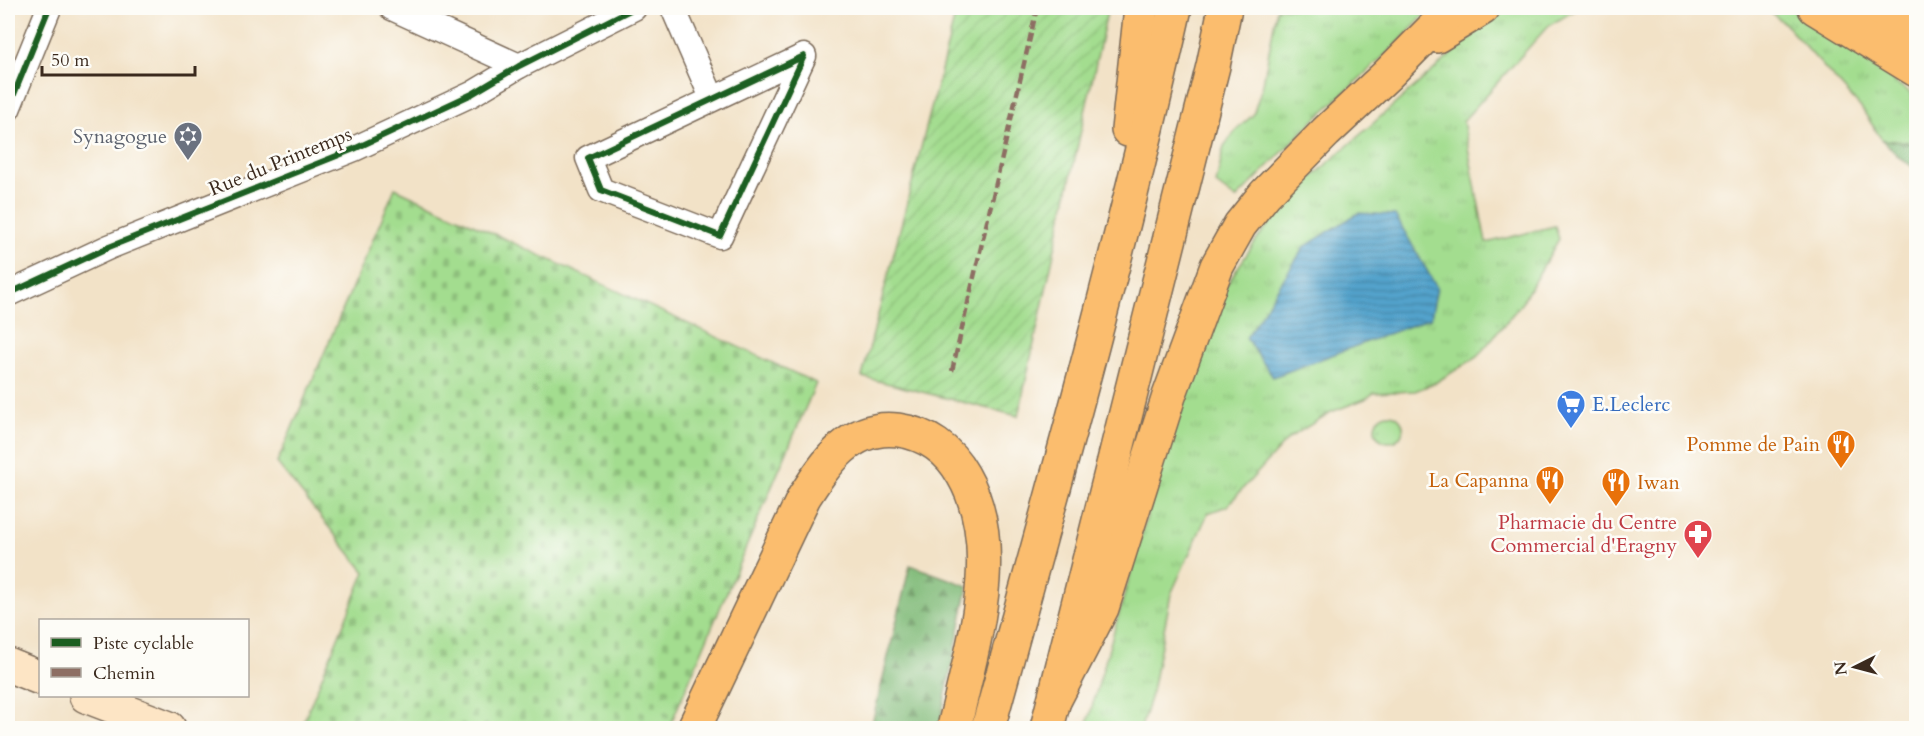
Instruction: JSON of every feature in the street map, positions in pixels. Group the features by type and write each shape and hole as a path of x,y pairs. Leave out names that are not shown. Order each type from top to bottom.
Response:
{"highway":[{"path":"1116,248 1141,8"},
{"path":"988,729 1047,517 1175,8"},
{"path":"1051,714 1213,66 1225,8"},
{"path":"1051,714 1102,608 1169,396 1216,266 1240,225 1264,194 1453,8"},
{"path":"1407,54 1483,8"},
{"path":"1815,8 1917,70"},
{"path":"1865,8 1917,52"},
{"path":"1912,8 1917,11"},
{"path":"694,729 804,497 823,467 848,443 864,435 897,430 917,434 946,452 967,481 975,497 981,519 984,548 983,578 954,729"}],"main road":[{"path":"8,664 39,678"},
{"path":"89,697 169,729"}],"street":[{"path":"8,109 49,8"},
{"path":"392,8 519,66"},
{"name":"Rue du Printemps","path":"8,294 109,247 354,149 472,94 558,45 634,8"},
{"path":"673,8 712,98"},
{"path":"804,56 720,236 601,190 588,158 712,98 804,56"}],"green space":[{"path":"957,8 1108,8 1018,416 862,377"},
{"path":"1277,8 1431,8 1396,45 1310,124 1236,199 1216,184 1224,146 1238,128 1253,115 1263,84"},
{"path":"1504,8 1579,8 1548,26 1463,121 1486,243 1555,226 1559,239 1521,304 1477,357 1435,383 1415,391 1374,393 1365,399 1331,412 1289,438 1227,506 1208,513 1171,594 1152,691 1141,728 1086,728 1186,381 1219,296 1257,239 1294,193"},
{"path":"1765,8 1790,8 1916,97 1916,143 1882,140 1862,109 1784,23"},
{"path":"1882,140 1916,143 1916,169 1900,158"},
{"path":"395,188 816,383 669,728 301,728 365,572 277,463"},
{"path":"1389,414 1399,418 1403,428 1399,438 1389,442 1379,438 1375,428 1379,418"},
{"path":"910,565 968,586 939,728 871,728"}],"water":[{"path":"1358,213 1395,215 1437,288 1431,318 1273,377 1246,338 1304,247"}],"marked path":[{"path":"952,371 1037,8"}],"cycle path":[{"path":"8,109 49,8"},
{"path":"8,294 109,247 354,149 472,94 519,66 634,8"},
{"path":"804,56 720,236 601,190 588,158 804,56"}],"place":[{"name":"Synagogue","path":"188,162"},
{"name":"E.Leclerc","path":"1571,430"},
{"name":"Pomme de Pain","path":"1841,470"},
{"name":"La Capanna","path":"1550,506"},
{"name":"Iwan","path":"1616,508"},
{"name":"Pharmacie du Centre Commercial d'Eragny","path":"1698,560"}]}
